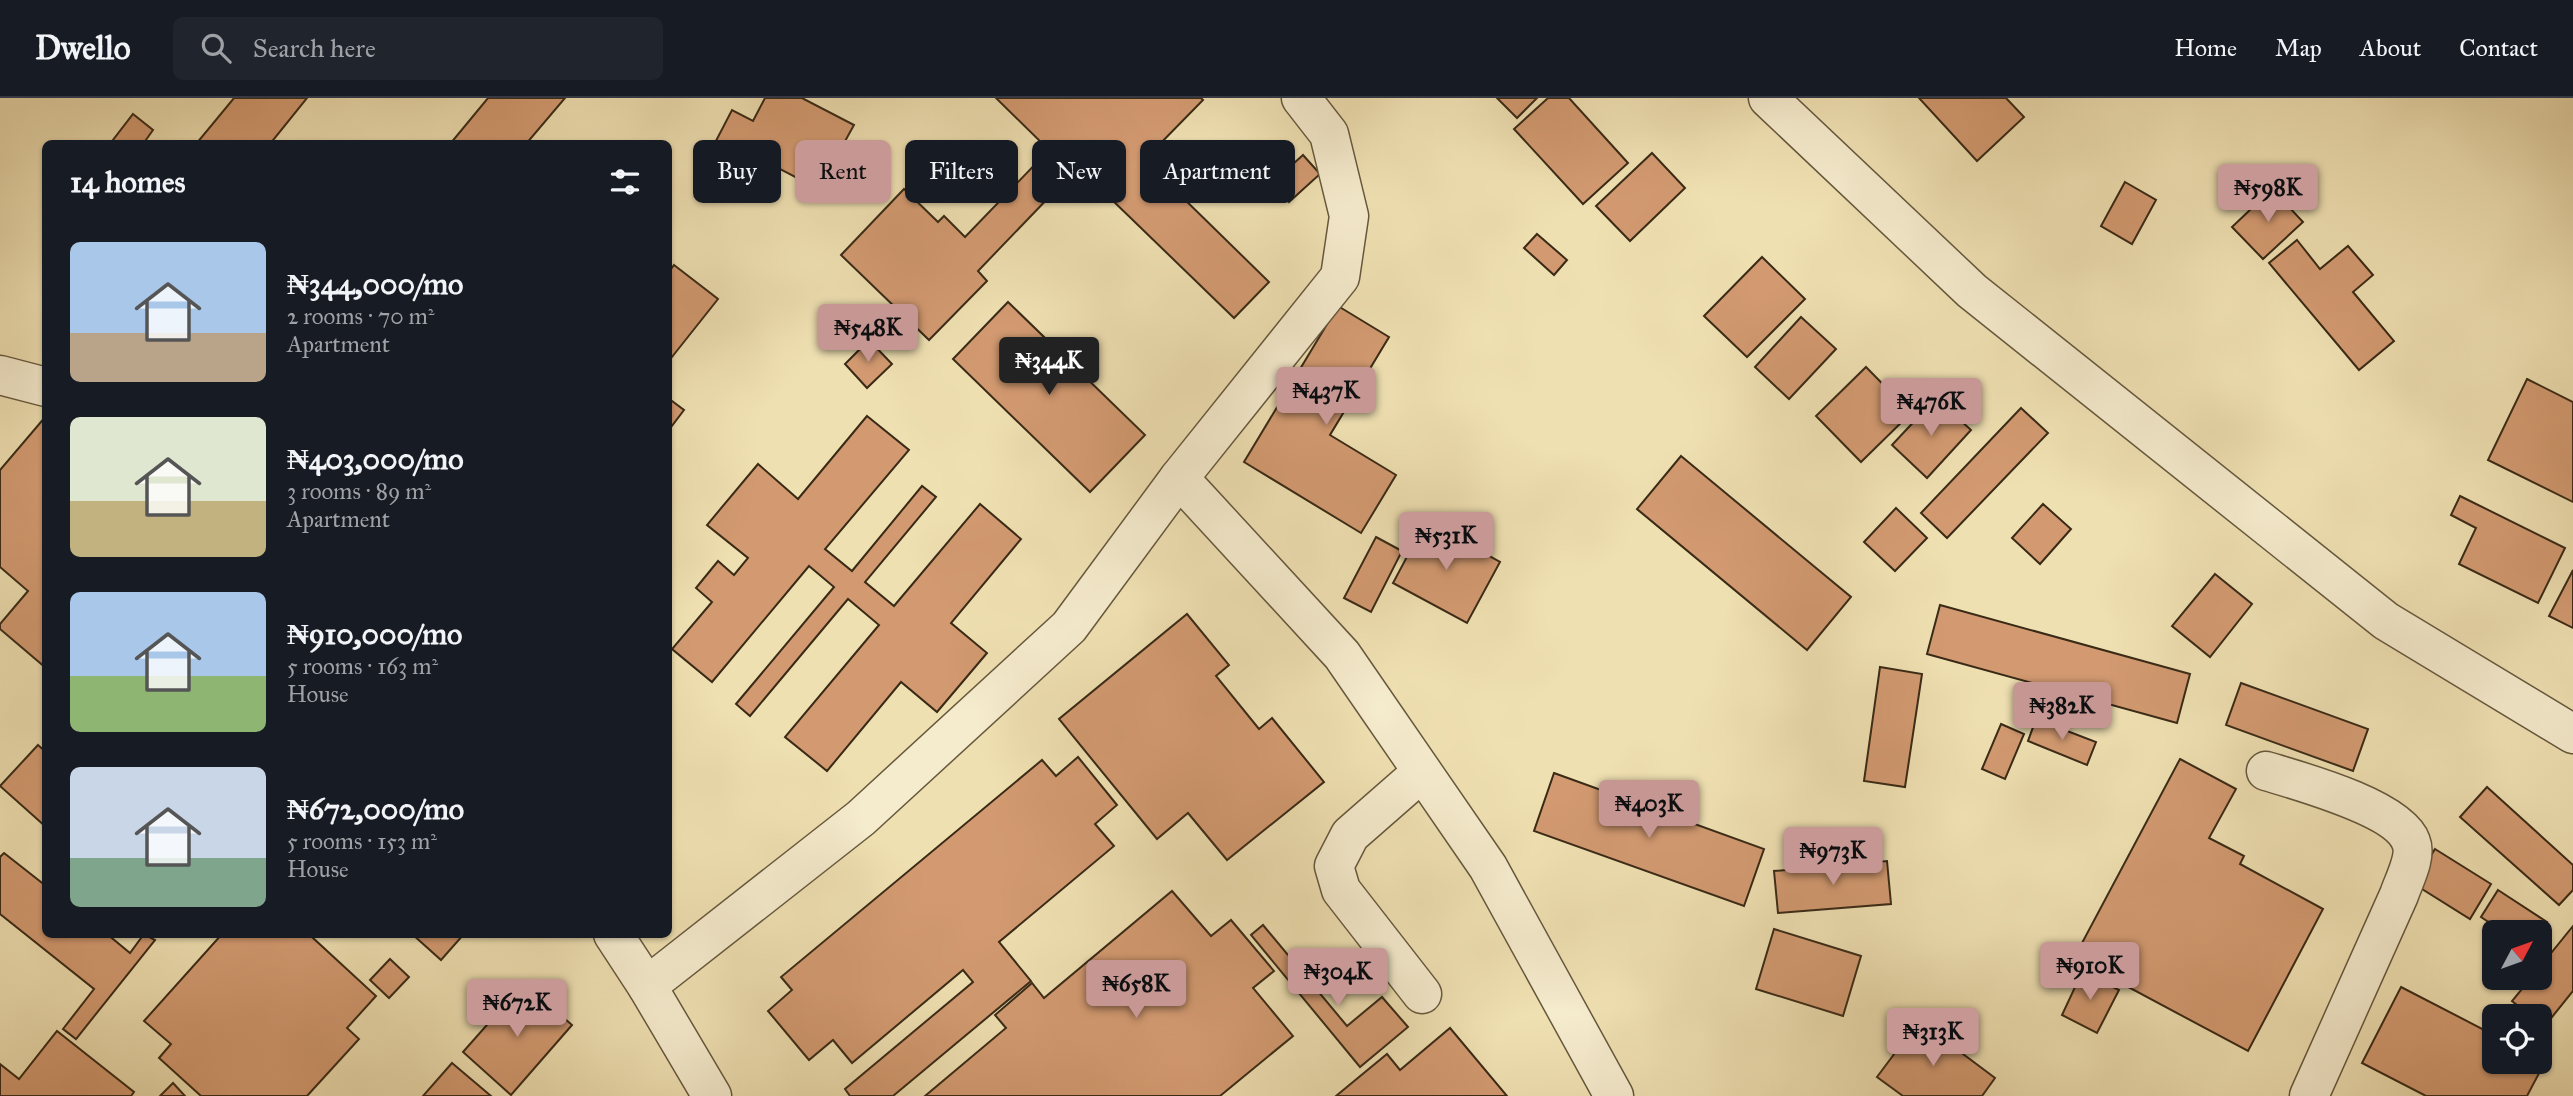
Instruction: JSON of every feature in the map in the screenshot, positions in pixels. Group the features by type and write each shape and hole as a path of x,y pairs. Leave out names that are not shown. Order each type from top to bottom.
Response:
{"street":[{"path":"648,986 861,818 1069,627 1180,478 1340,277 1349,216 1329,134 1301,98"},
{"path":"1768,98 1972,291 2386,621 2569,721"},
{"path":"1180,478 1342,655 1488,867 1614,1096"},
{"path":"2266,771 2329,790 2373,809 2401,828 2412,843 2411,863 2399,895 2309,1096"},
{"path":"1422,772 1350,835 1334,866 1342,890 1422,994"},
{"path":"616,938 648,986 712,1096"}],"building":[{"path":"234,98 307,98 273,140 199,140"},
{"path":"488,98 565,98 529,140 453,140"},
{"path":"765,98 802,98 854,125 846,140 795,140 795,177 781,170 781,140 716,140 732,110 753,121"},
{"path":"996,98 1201,98 1203,100 1164,140 1140,140 1140,203 1188,203 1269,282 1234,318 1115,203 1126,203 1126,140 1039,140"},
{"path":"1497,98 1537,98 1517,118"},
{"path":"1548,98 1569,98 1628,163 1583,204 1514,129"},
{"path":"1919,98 2006,98 2024,117 1977,161"},
{"path":"133,114 153,130 146,140 113,140"},
{"path":"1652,153 1685,188 1630,241 1596,206"},
{"path":"1303,155 1320,174 1295,197 1295,162"},
{"path":"1032,168 1032,203 1043,203 978,271 987,281 929,340 841,255 904,189 905,203 918,203 938,222 944,216 965,237 998,203 1018,203 1018,182"},
{"path":"2125,182 2156,200 2132,244 2101,226"},
{"path":"2272,189 2303,222 2263,259 2232,227"},
{"path":"1537,234 1567,260 1554,275 1524,248"},
{"path":"2297,240 2320,269 2348,246 2373,275 2353,292 2394,341 2359,370 2269,263"},
{"path":"1762,257 1805,299 1747,357 1704,316"},
{"path":"674,265 718,299 672,357"},
{"path":"1008,302 1145,435 1090,492 953,359"},
{"path":"1338,306 1389,337 1330,435 1396,475 1361,533 1244,462"},
{"path":"1801,317 1836,349 1789,399 1755,367"},
{"path":"869,340 892,364 867,388 845,364"},
{"path":"1866,367 1911,413 1861,462 1816,416"},
{"path":"2527,379 2573,402 2573,502 2488,460"},
{"path":"1936,398 1971,430 1927,478 1892,445"},
{"path":"672,401 684,410 672,426"},
{"path":"2021,408 2048,433 1947,538 1921,513"},
{"path":"867,416 909,450 825,549 852,571 922,486 936,497 865,582 894,606 980,504 1021,539 951,623 987,653 937,712 901,682 827,771 785,737 879,625 848,599 750,716 736,704 834,587 809,566 712,682 672,649 712,602 696,588 718,561 734,575 748,558 707,525 758,464 798,499"},
{"path":"42,421 42,665 0,629 0,624 28,591 0,567 0,470"},
{"path":"1681,456 1851,597 1807,650 1637,509"},
{"path":"2460,496 2565,548 2538,603 2459,564 2476,528 2451,515"},
{"path":"2043,504 2071,529 2040,564 2012,538"},
{"path":"1896,508 1927,538 1895,571 1864,542"},
{"path":"1426,521 1500,562 1467,623 1393,583"},
{"path":"1376,537 1402,551 1371,612 1344,598"},
{"path":"2573,570 2573,628 2549,616"},
{"path":"2215,574 2252,604 2210,657 2172,626"},
{"path":"1940,605 2190,674 2177,723 1927,654"},
{"path":"1187,614 1229,665 1216,676 1259,729 1272,718 1324,782 1227,860 1188,813 1157,839 1059,719"},
{"path":"1880,667 1922,674 1905,787 1864,781"},
{"path":"2241,683 2368,729 2353,771 2226,725"},
{"path":"2036,719 2096,742 2087,765 2028,741"},
{"path":"2001,724 2024,734 2005,779 1982,769"},
{"path":"38,745 42,748 42,823 0,786"},
{"path":"1078,757 1117,805 1095,824 1114,846 999,942 1031,981 893,1096 850,1096 845,1089 973,982 963,970 852,1063 833,1040 809,1060 768,1011 792,990 781,977 1042,760 1056,776"},
{"path":"2180,759 2236,789 2209,838 2244,856 2240,864 2323,909 2248,1051 2074,958"},
{"path":"1554,773 1764,849 1744,906 1534,831"},
{"path":"2487,787 2573,865 2573,890 2559,905 2460,817"},
{"path":"2435,849 2491,884 2470,919 2414,884"},
{"path":"4,853 42,883 42,938 112,938 130,953 141,938 155,940 76,1039 63,1029 94,989 0,914 0,857"},
{"path":"1887,861 1891,904 1778,913 1774,871"},
{"path":"2498,890 2544,920 2486,920 2481,917"},
{"path":"1172,891 1211,936 1231,920 1274,971 1253,988 1293,1036 1220,1096 925,1096 1006,1028 995,1015 1032,983 1044,998"},
{"path":"1263,925 1347,1026 1382,997 1408,1027 1360,1067 1251,935"},
{"path":"2573,926 2573,991 2552,1017 2552,1004 2516,1004 2512,1001 2521,990 2552,990 2552,952"},
{"path":"1774,929 1861,956 1843,1016 1756,989"},
{"path":"218,938 313,938 376,996 347,1028 359,1039 307,1096 201,1096 159,1058 171,1044 144,1021"},
{"path":"416,938 460,938 441,960"},
{"path":"390,959 409,977 389,998 370,980"},
{"path":"2082,972 2119,990 2097,1033 2062,1015"},
{"path":"524,983 572,1025 511,1095 463,1052"},
{"path":"2401,987 2482,1029 2482,1074 2539,1074 2527,1096 2426,1096 2362,1063"},
{"path":"1919,1021 1995,1078 1982,1096 1903,1096 1877,1077"},
{"path":"1450,1028 1507,1096 1336,1096 1387,1054 1400,1070"},
{"path":"57,1031 134,1092 131,1096 0,1096 0,1064 19,1079"},
{"path":"452,1063 491,1096 423,1096"},
{"path":"173,1083 185,1096 160,1096"}]}
